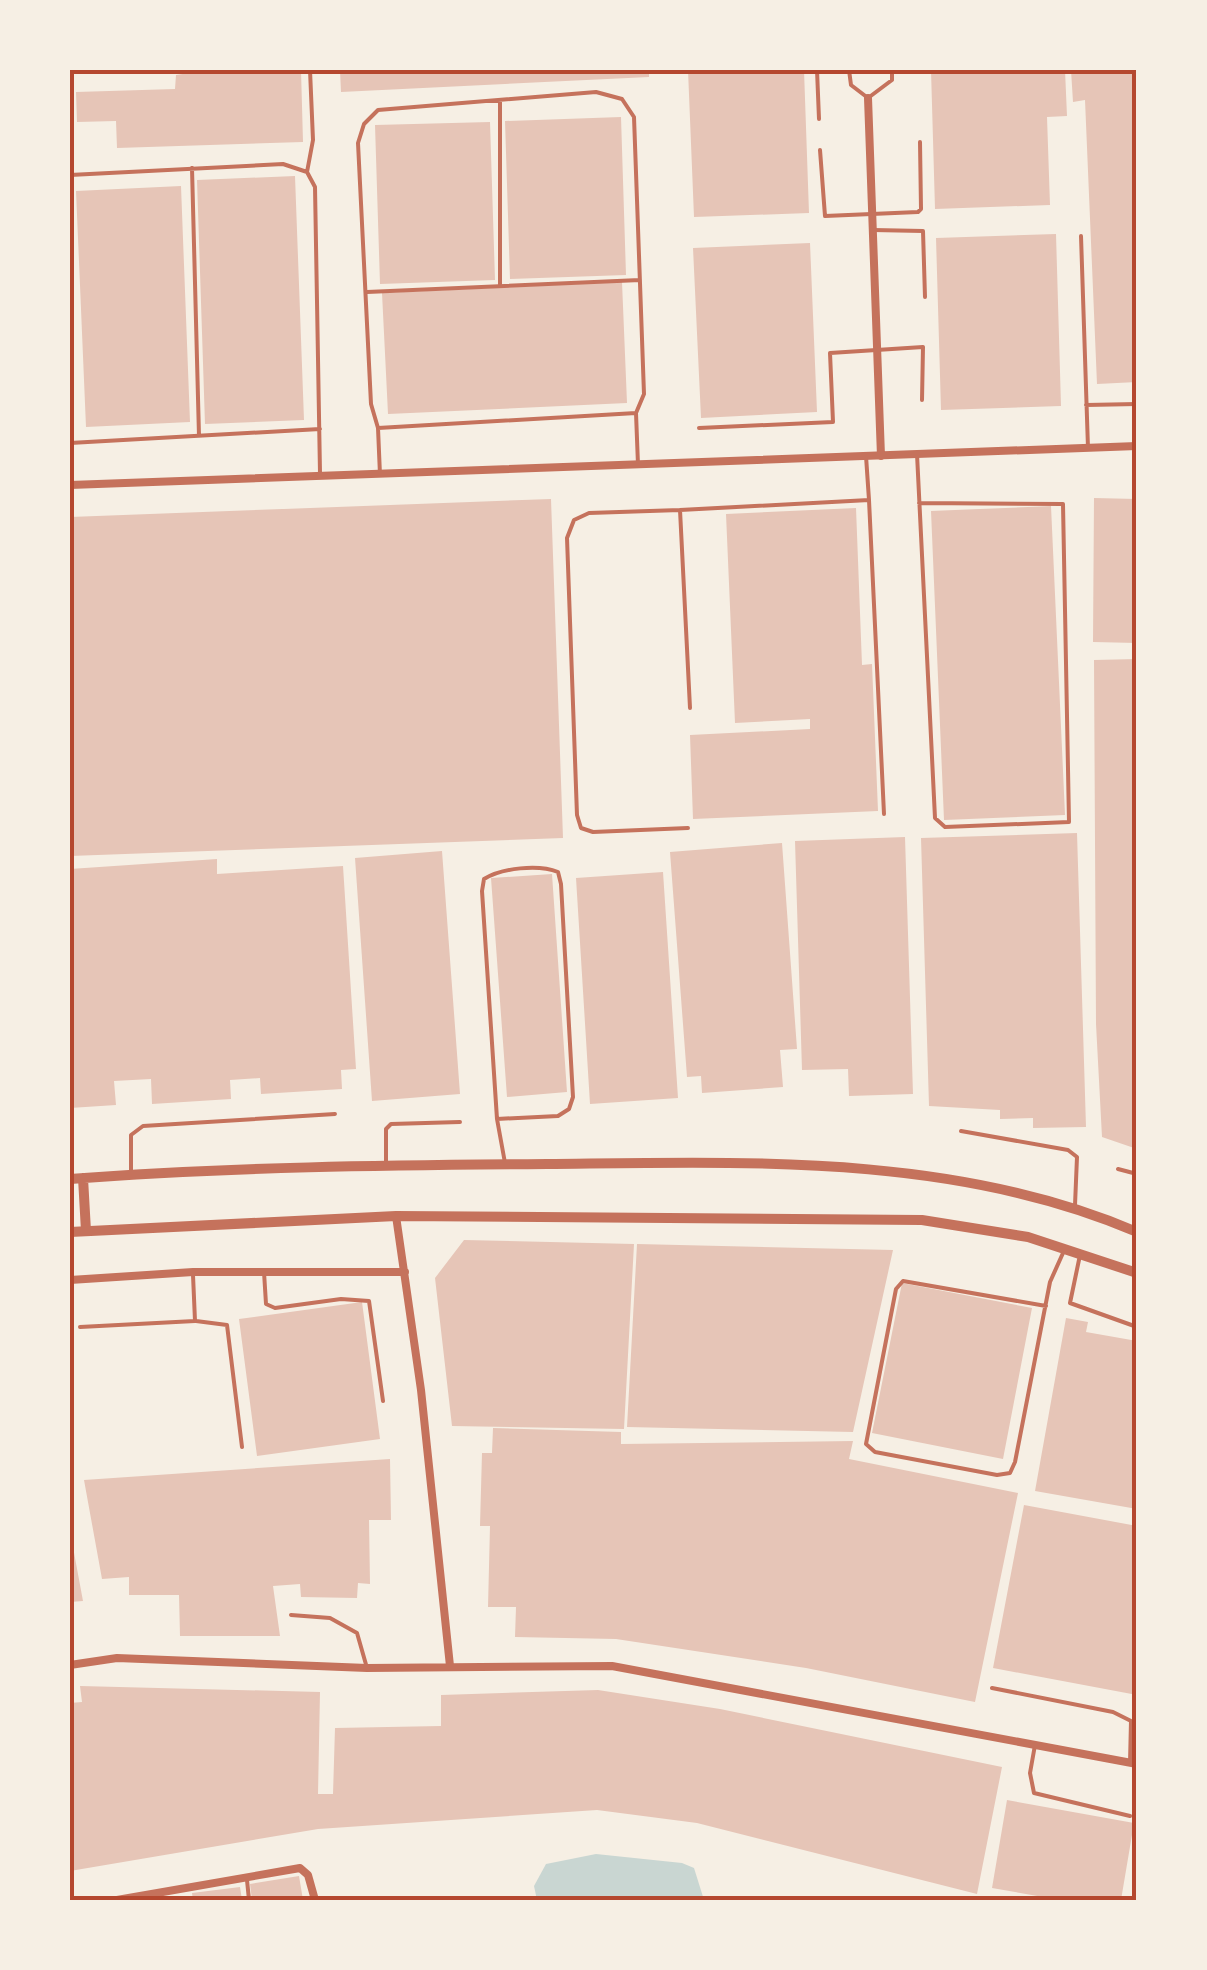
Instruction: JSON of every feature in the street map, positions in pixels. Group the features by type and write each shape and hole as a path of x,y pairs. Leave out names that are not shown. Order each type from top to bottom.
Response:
{"street":[{"path":"868,98 881,456"},
{"path":"70,485 1137,446"},
{"path":"70,1179 386,1164 766,1162 928,1178 1074,1205 1137,1232"},
{"path":"83,1178 86,1231"},
{"path":"396,1216 450,1666"},
{"path":"70,1232 396,1216 922,1220 1028,1237 1137,1273"},
{"path":"70,1280 192,1272 405,1272"},
{"path":"70,1665 117,1658 367,1668 612,1666 1133,1763"},
{"path":"118,1900 172,1895 300,1868 308,1875 315,1900"}],"lane":[{"path":"310,70 313,140 307,172 314,188 320,478"},
{"path":"817,70 819,120"},
{"path":"849,70 851,85 868,98 892,80 892,70"},
{"path":"380,475 378,428 371,404 358,143 364,124 378,110 596,92 622,99 634,117 644,394 636,413 638,465"},
{"path":"500,98 500,286"},
{"path":"820,150 822,214 872,214 922,209 920,142"},
{"path":"70,175 282,164 307,172"},
{"path":"192,168 199,436"},
{"path":"873,230 923,231 925,297"},
{"path":"1081,236 1088,448"},
{"path":"367,292 640,280"},
{"path":"699,428 833,422 830,353 924,347 922,400"},
{"path":"1086,405 1137,404"},
{"path":"378,428 636,413"},
{"path":"70,443 320,429"},
{"path":"916,454 934,818 945,827 1069,822 1063,504 919,504"},
{"path":"866,456 884,814"},
{"path":"688,828 593,832 581,828 577,815 567,538 574,520 589,512 868,500"},
{"path":"680,510 690,708"},
{"path":"497,1119 558,1116 569,1110 573,1097 561,884 558,872 549,868 496,872 484,879 497,1119 505,1164"},
{"path":"131,1174 132,1134 144,1126 335,1114"},
{"path":"386,1164 386,1128 391,1124 460,1122"},
{"path":"961,1131 1068,1150 1077,1157 1079,1170 1074,1205"},
{"path":"1118,1168 1137,1174"},
{"path":"1046,1306 902,1281 896,1289 866,1444 875,1452 998,1475 1010,1473 1046,1306 1065,1248"},
{"path":"1081,1254 1070,1304 1137,1327"},
{"path":"192,1272 194,1321"},
{"path":"264,1272 266,1304 275,1308 341,1299 369,1302 382,1401"},
{"path":"80,1327 194,1321 227,1325 242,1447"},
{"path":"291,1615 330,1618 357,1633 367,1668"},
{"path":"992,1688 1113,1712 1131,1721 1133,1763"},
{"path":"1035,1745 1030,1773 1034,1792 1130,1816"},
{"path":"247,1878 250,1900"}],"shaded area":[{"path":"596,1854 682,1863 694,1868 704,1900 537,1900 534,1886 546,1864"}],"building":[{"path":"209,70 301,70 303,142 117,148 116,121 77,122 76,92 175,89 176,75"},
{"path":"340,70 649,70 649,77 341,92"},
{"path":"688,70 804,70 809,213 694,217"},
{"path":"931,70 1065,70 1067,116 1047,117 1050,205 935,209"},
{"path":"1071,70 1137,70 1137,382 1097,384 1085,100 1073,102"},
{"path":"621,117 626,275 510,279 505,121"},
{"path":"490,122 495,280 380,284 375,125"},
{"path":"295,176 304,420 205,424 197,180"},
{"path":"181,186 190,422 86,427 76,191"},
{"path":"1056,234 1061,406 941,410 936,238"},
{"path":"810,243 817,412 701,418 693,248"},
{"path":"622,282 627,403 388,414 382,293"},
{"path":"1094,498 1137,499 1137,643 1093,642"},
{"path":"551,499 563,838 70,856 70,517"},
{"path":"1051,506 1065,815 944,820 931,511"},
{"path":"856,508 862,665 872,664 878,811 693,819 690,735 810,729 810,719 735,723 726,514"},
{"path":"1137,659 1137,1149 1102,1137 1096,1024 1094,660"},
{"path":"1077,833 1086,1127 1033,1128 1033,1118 1000,1119 1000,1110 929,1106 921,838"},
{"path":"905,837 913,1094 849,1096 848,1069 802,1070 795,841"},
{"path":"782,843 797,1049 780,1050 783,1087 702,1093 701,1076 687,1077 670,852"},
{"path":"442,851 460,1094 372,1101 355,858"},
{"path":"217,859 217,874 343,866 356,1069 341,1070 342,1089 261,1094 260,1078 230,1080 231,1099 152,1104 151,1079 114,1081 116,1105 70,1108 70,869"},
{"path":"663,872 678,1098 590,1104 576,878"},
{"path":"552,874 567,1092 507,1097 491,878"},
{"path":"464,1240 634,1244 624,1429 452,1426 435,1278"},
{"path":"637,1244 893,1250 853,1432 627,1427"},
{"path":"902,1283 1032,1308 1003,1459 872,1433"},
{"path":"362,1302 380,1439 257,1456 239,1319"},
{"path":"1066,1318 1088,1322 1086,1332 1137,1341 1137,1509 1035,1491"},
{"path":"493,1428 621,1432 621,1444 853,1441 849,1459 1018,1493 975,1702 806,1668 616,1639 515,1637 516,1607 488,1607 490,1526 480,1526 482,1453 492,1453"},
{"path":"390,1459 391,1520 369,1520 370,1584 358,1583 357,1598 301,1597 300,1584 273,1586 280,1636 180,1636 179,1595 129,1595 129,1577 102,1579 84,1480"},
{"path":"1024,1505 1137,1526 1137,1695 993,1668"},
{"path":"70,1531 83,1601 70,1602"},
{"path":"80,1686 320,1692 318,1794 333,1794 335,1728 441,1726 441,1695 598,1690 720,1709 1002,1767 977,1894 697,1823 597,1810 318,1829 70,1871 70,1703 82,1702"},
{"path":"1007,1800 1134,1823 1121,1900 1060,1900 992,1888"},
{"path":"299,1876 303,1900 252,1900 250,1884"},
{"path":"240,1887 242,1900 193,1900 192,1893"}]}
